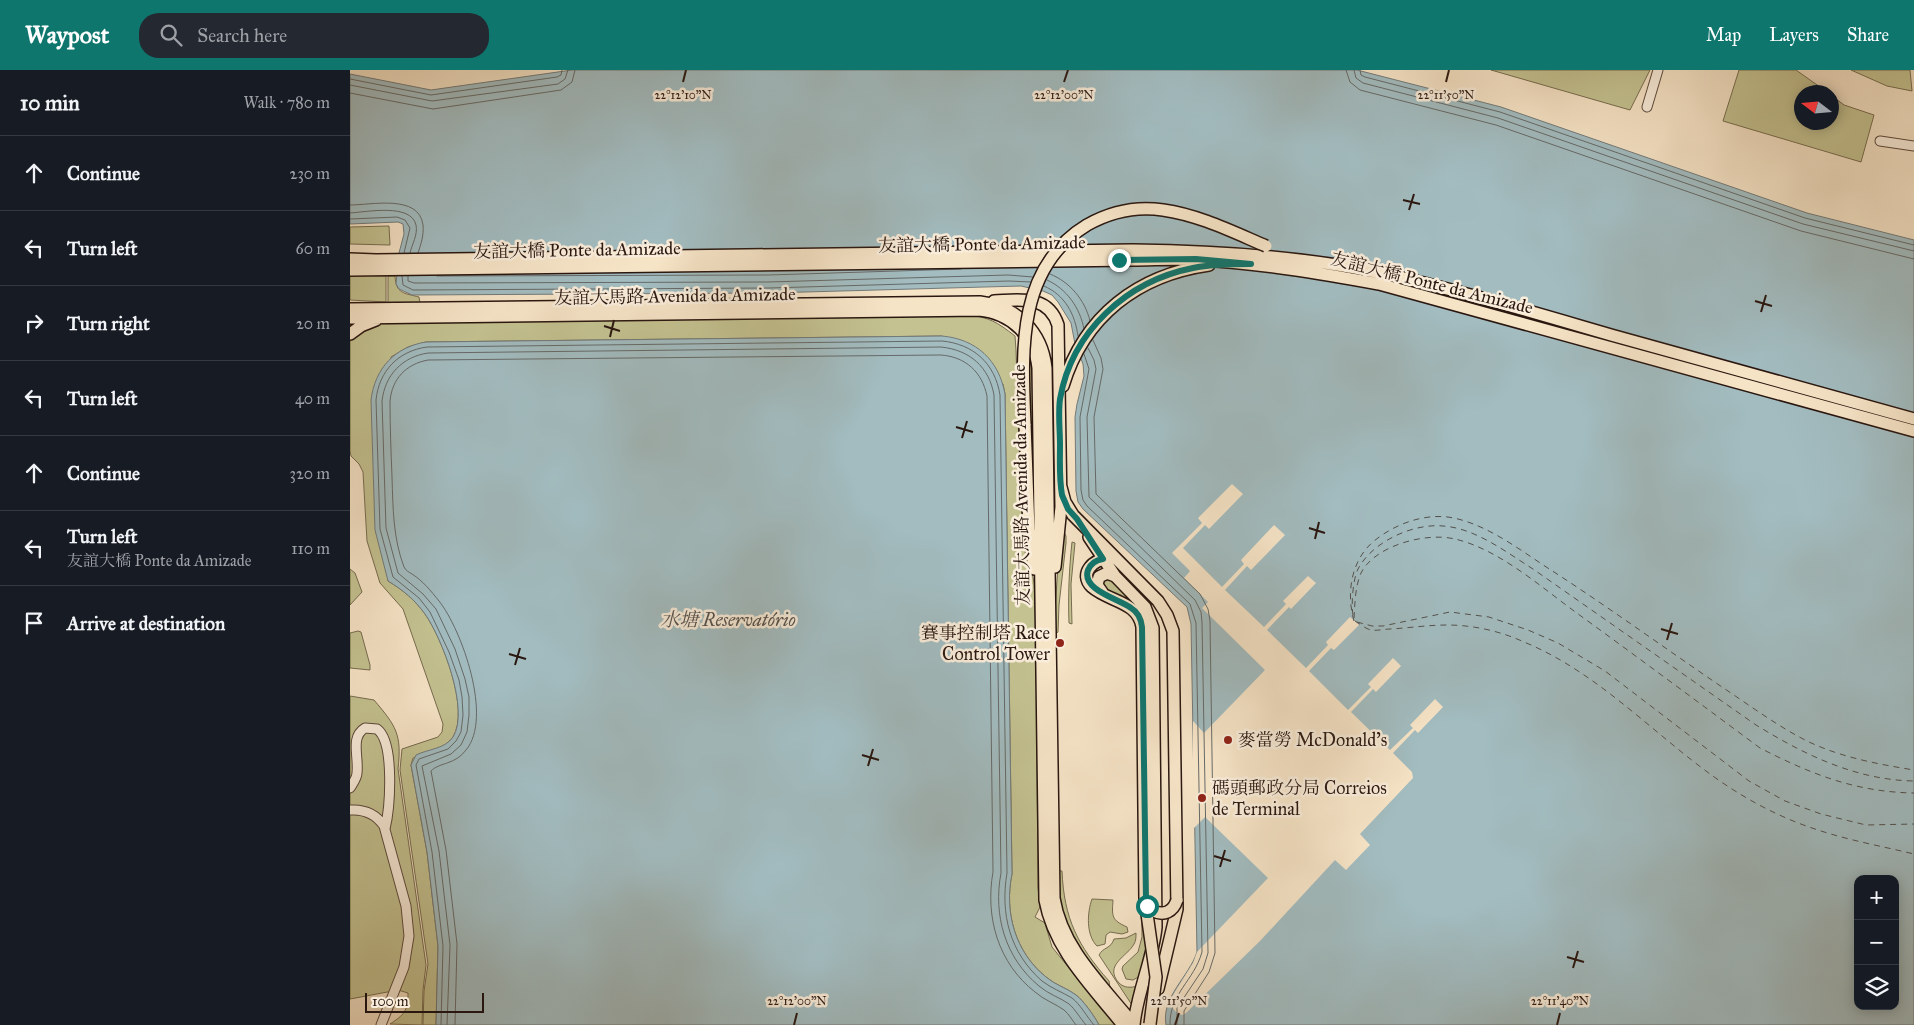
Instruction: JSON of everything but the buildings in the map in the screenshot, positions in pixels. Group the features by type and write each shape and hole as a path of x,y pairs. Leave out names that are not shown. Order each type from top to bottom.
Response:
{"main road":[{"path":"1045,622 1029,530 1023,351 1026,325 1034,294 1044,269 1057,250 1074,234 1093,222 1110,215 1133,210 1150,209 1173,212 1200,219 1282,253 1309,261"},
{"name":"友誼大橋 Ponte da Amizade","path":"389,265 1205,250 1309,261 1380,273 1463,293 1914,419"},
{"path":"350,259 389,265"},
{"name":"友誼大橋 Ponte da Amizade","path":"389,265 1196,259 1251,264 1306,271 1379,284 1914,431"},
{"path":"1060,401 1067,374 1080,345 1110,308 1137,289 1166,275 1208,265 1251,264"},
{"path":"350,270 389,265"},
{"path":"980,302 1030,300 1041,303 1054,314 1059,330 1061,507 1045,622"},
{"name":"友誼大馬路 Avenida da Amizade","path":"350,318 390,313 980,302 1003,307 1019,316 1035,334 1044,356 1046,368 1045,890 1047,910 1062,948 1123,1025"},
{"path":"350,304 390,313"},
{"path":"350,309 390,313"},
{"name":"友誼大馬路 Avenida da Amizade","path":"390,313 979,310 1000,315 1014,323 1025,334 1033,348 1037,363 1055,908 1061,926 1074,951 1134,1025"},
{"path":"350,334 390,313"},
{"path":"1061,487 1064,502 1114,576 1145,607 1153,628 1156,926 1154,947 1136,1009 1134,1025"},
{"path":"1077,519 1114,554 1122,565 1161,605 1173,631 1177,910 1150,1024"},
{"path":"1122,565 1103,559 1092,563 1087,576 1090,585 1133,609 1142,623 1146,900 1156,977 1150,1024"},
{"path":"1102,592 1097,585 1099,577 1107,573 1114,576"},
{"path":"1146,900 1150,910 1163,914 1173,909 1177,900"}],"street":[{"path":"1647,107 1658,70"},
{"path":"1880,141 1914,146"},
{"path":"350,788 357,773 355,736 365,728 377,729 385,739 390,771 386,829"},
{"path":"350,810 370,813 386,829 406,906 409,936 407,957 401,977 381,1025"}],"shaded area":[{"path":"1491,70 1650,70 1630,110"},
{"path":"1739,70 1796,70 1817,85 1794,85 1794,130 1839,130 1839,101 1844,105 1874,115 1861,162 1723,121"},
{"path":"1851,70 1910,70 1912,91 1887,86"},
{"path":"389,226 390,245 350,244 350,227"},
{"path":"350,275 386,276 386,302 350,300"},
{"path":"388,276 395,276 399,290 419,297 420,303 388,304"},
{"path":"967,315 992,321 1015,336 1021,508 1034,583 1036,631 1038,888 1040,907 1035,917 1045,923 1052,947 1115,1025 1099,1025 1079,997 1050,980 1035,967 1026,956 1014,930 1010,903 1012,874 1005,394 1003,384 942,336 426,342 408,347 391,357 388,581 413,600 432,625 452,674 458,710 457,725 450,741 435,750 413,758 411,765 427,852 438,946 436,1025 423,1025 424,991 428,964 400,770 402,749 438,737 442,732 443,724 403,609 380,583 367,541 363,472 359,464 351,456 350,451 350,337 379,322"},
{"path":"1026,348 1031,354 1035,376 1036,519 1032,517"},
{"path":"1061,526 1066,536 1066,543 1058,632 1053,636"},
{"path":"1072,542 1075,543 1071,584 1072,624 1069,623 1069,573"},
{"path":"350,569 355,573 362,592 350,605"},
{"path":"1109,576 1141,607 1149,947 1140,976 1133,980 1126,979 1122,969 1138,952 1142,937 1138,608 1131,601 1104,588 1102,579"},
{"path":"361,632 370,670 350,668 350,633"},
{"path":"350,696 374,700 388,717 398,739 398,769 426,965 422,1025 390,1024 404,1012 408,993 398,990 350,999"},
{"path":"1052,870 1062,871 1066,904 1075,931 1089,956 1109,981 1110,988 1076,950 1059,917"},
{"path":"1092,899 1113,900 1115,920 1127,927 1128,932 1122,934 1110,932 1106,935 1105,944 1097,946 1089,930 1089,911"},
{"path":"1136,933 1134,944 1118,961 1114,971 1115,977 1121,985 1128,987 1137,986 1132,1005 1099,955 1111,945 1114,939 1126,938"}],"water":[{"path":"572,70 1357,70 1501,107 1807,213 1914,240 1914,1025 1166,1025 1168,1005 1197,952 1191,624 1187,607 1083,509 1078,502 1076,491 1075,417 1084,376 1083,364 1075,344 1071,323 1052,295 1021,286 769,293 412,295 399,289 396,284 399,253 404,234 403,224 398,222 350,224 350,74 431,90"},
{"name":"水塘 Reservatório","path":"942,336 965,342 984,353 997,371 1005,394 1011,917 1014,930 1026,956 1050,980 1079,997 1099,1025 436,1025 438,946 427,852 411,765 416,755 450,741 457,725 458,710 452,674 439,640 432,625 417,604 388,581 375,530 371,400 373,389 382,369 396,354 426,342"}],"pier":[{"path":"1232,484 1243,494 1209,529 1205,525 1183,548 1222,587 1244,564 1241,560 1274,525 1285,535 1251,570 1247,566 1225,590 1264,627 1286,604 1283,601 1308,576 1316,583 1267,630 1306,668 1328,645 1326,642 1350,617 1359,625 1334,650 1331,648 1309,671 1348,710 1371,687 1368,684 1393,658 1401,666 1376,692 1373,689 1351,712 1390,750 1413,728 1410,725 1435,699 1443,707 1418,733 1415,730 1393,753 1412,772 1413,778 1360,834 1370,845 1346,870 1335,860 1260,941 1183,1015 1178,1014 1168,1003 1193,963 1197,952 1268,878 1205,817 1193,829 1193,721 1204,733 1265,670 1202,608 1208,602 1184,578 1190,571 1172,553 1202,523 1198,518"}],"ferry route":[{"path":"1354,621 1351,599 1352,578 1360,558 1374,541 1392,529 1413,520 1436,517 1458,519 1484,528 1520,549 1752,708 1794,734 1831,751 1872,762 1914,770"},
{"path":"1353,615 1353,592 1358,569 1373,550 1394,536 1419,528 1443,526 1467,531 1501,548 1533,569 1774,736 1812,756 1851,771 1893,780 1914,781"},
{"path":"1354,618 1356,589 1359,578 1368,563 1378,555 1390,548 1417,539 1430,537 1455,539 1487,551 1518,569 1760,748 1797,766 1834,780 1872,789 1914,793"},
{"path":"1357,622 1372,626 1383,626 1450,612 1489,617 1528,630 1558,643 1605,671 1749,781 1785,801 1821,814 1866,825 1914,824"},
{"path":"1355,621 1371,630 1457,625 1486,629 1515,638 1572,667 1617,699 1702,768 1728,787 1756,803 1785,818 1827,833 1914,854"}],"place":[{"name":"賽事控制塔 Race Control Tower","path":"1060,643"},
{"name":"麥當勞 McDonald's","path":"1228,740"},
{"name":"碼頭郵政分局 Correios de Terminal","path":"1202,798"}],"route":[{"path":"1119,260 1196,259 1251,264 1208,265 1166,275 1152,280 1110,308 1080,345 1067,374 1060,401 1062,495 1068,509 1077,519 1103,559 1092,563 1087,579 1094,588 1133,609 1140,619 1142,627 1147,906"}]}
